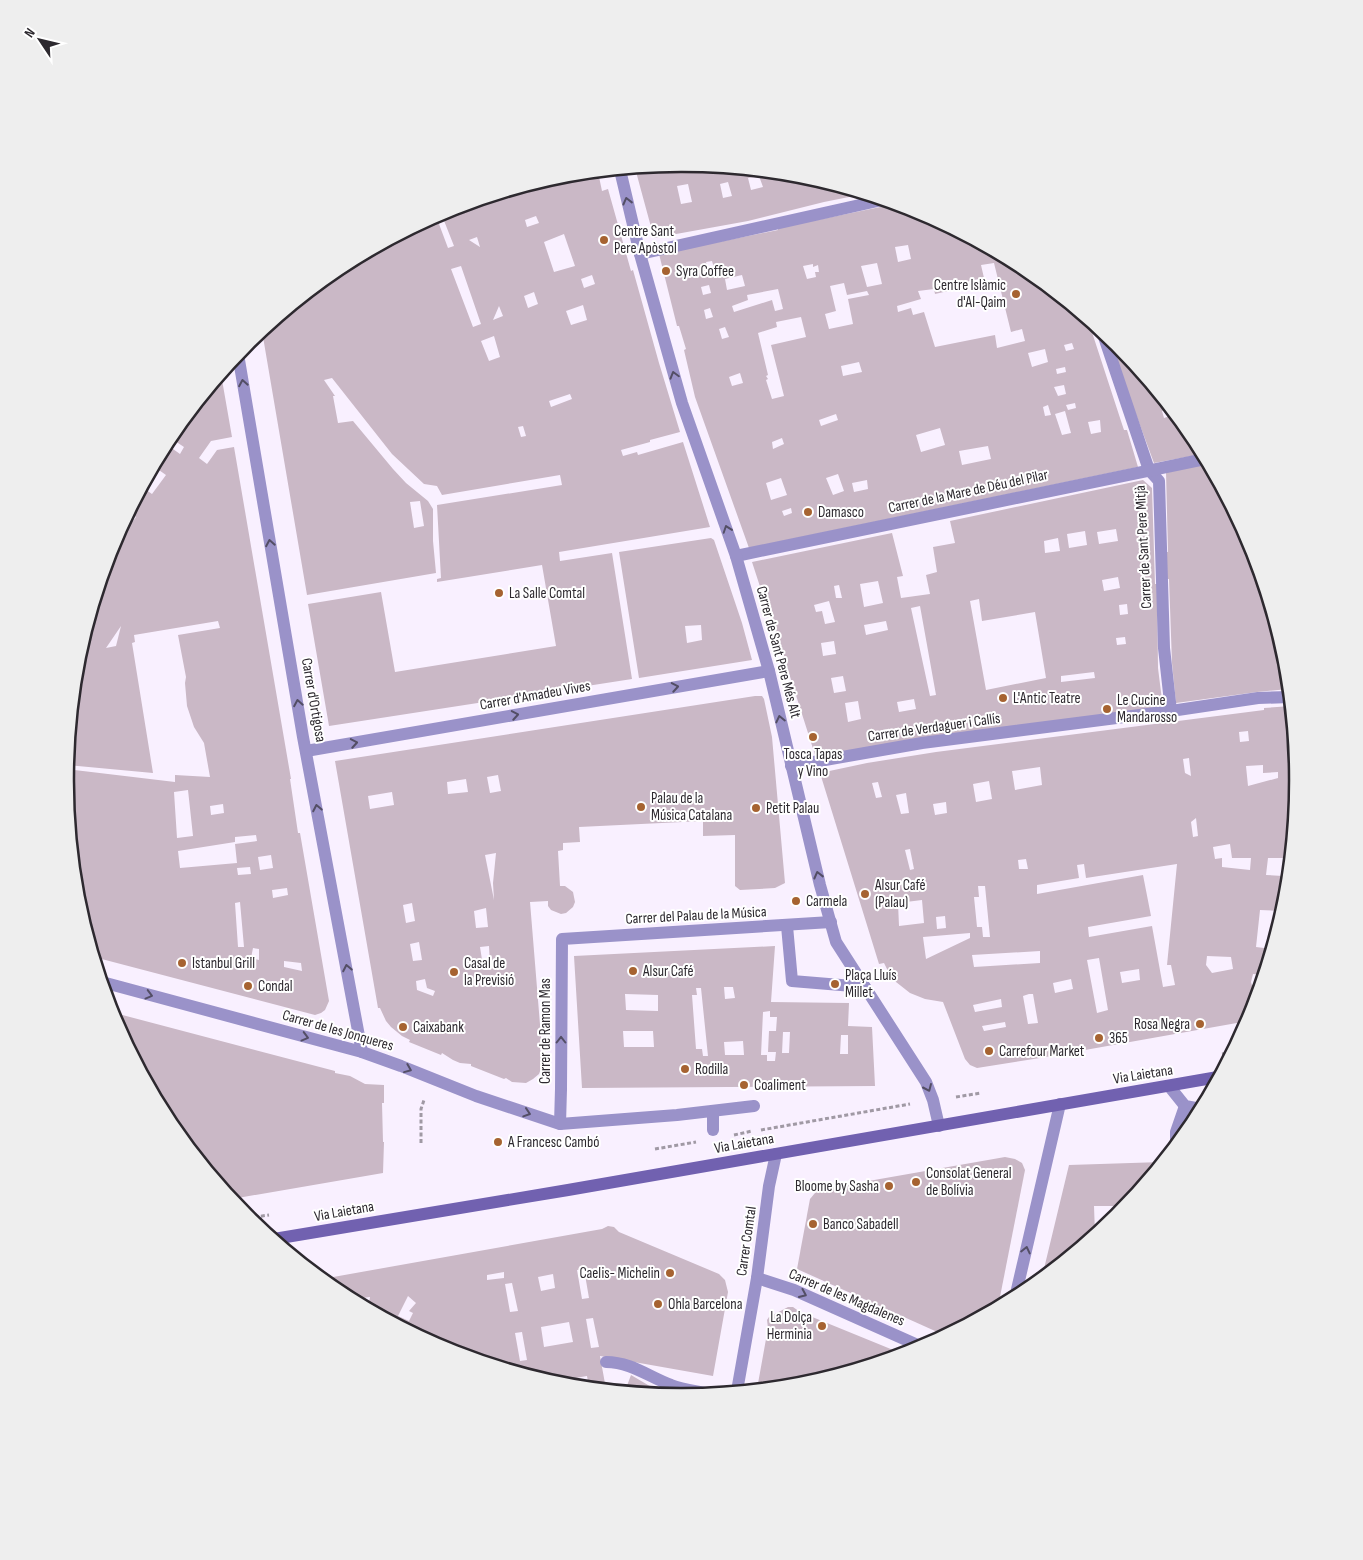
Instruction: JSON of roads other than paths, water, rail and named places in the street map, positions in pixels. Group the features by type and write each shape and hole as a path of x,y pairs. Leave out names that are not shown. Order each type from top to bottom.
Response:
{"main road":[{"name":"Via Laietana","path":"282,1238 1211,1078"}],"street":[{"name":"Carrer de Sant Pere Més Alt","path":"621,176 640,254 682,403 736,556 769,671 820,885 836,942 926,1082 933,1100 939,1126"},
{"path":"640,254 870,203"},
{"name":"Carrer de Sant Pere Mitjà","path":"1107,347 1149,470 1159,481 1164,648 1171,711"},
{"name":"Carrer d'Ortigosa","path":"240,363 306,751 362,1052"},
{"name":"Carrer de la Mare de Déu del Pilar","path":"736,556 1198,460"},
{"name":"Carrer d'Amadeu Vives","path":"306,751 769,671"},
{"name":"Carrer de Verdaguer i Callís","path":"792,766 922,743 1258,698 1283,697"},
{"name":"Carrer del Palau de la Música","path":"562,939 831,922"},
{"path":"787,926 792,982 865,987"},
{"name":"Carrer de Ramon Mas","path":"560,1124 562,939"},
{"name":"Carrer de les Jonqueres","path":"109,984 362,1052 476,1096 560,1124"},
{"path":"1169,1086 1185,1106 1193,1108"},
{"path":"1018,1286 1060,1104"},
{"path":"560,1124 754,1106"},
{"path":"1176,1133 1185,1106"},
{"name":"Via Laietana","path":"713,1111 713,1130"},
{"name":"Carrer Comtal","path":"739,1385 776,1154"},
{"name":"Carrer de les Magdalenes","path":"757,1278 794,1290 911,1342"},
{"path":"606,1362 619,1362 672,1385 684,1388"}],"place":[{"name":"Centre Sant Pere Apòstol","path":"604,240"},
{"name":"Syra Coffee","path":"666,271"},
{"name":"Centre Islàmic d'Al-Qaim","path":"1016,294"},
{"name":"Damasco","path":"808,512"},
{"name":"La Salle Comtal","path":"499,593"},
{"name":"L'Antic Teatre","path":"1003,698"},
{"name":"Le Cucine Mandarosso","path":"1107,709"},
{"name":"Tosca Tapas y Vino","path":"813,737"},
{"name":"Palau de la Música Catalana","path":"641,807"},
{"name":"Petit Palau","path":"756,808"},
{"name":"Alsur Café (Palau)","path":"865,894"},
{"name":"Carmela","path":"796,901"},
{"name":"Istanbul Grill","path":"182,963"},
{"name":"Alsur Café","path":"633,971"},
{"name":"Casal de la Previsió","path":"454,972"},
{"name":"Plaça Lluís Millet","path":"835,984"},
{"name":"Condal","path":"248,986"},
{"name":"Rosa Negra","path":"1200,1024"},
{"name":"Caixabank","path":"403,1027"},
{"name":"365","path":"1099,1038"},
{"name":"Carrefour Market","path":"989,1051"},
{"name":"Rodilla","path":"685,1069"},
{"name":"Coaliment","path":"744,1085"},
{"name":"A Francesc Cambó","path":"498,1142"},
{"name":"Consolat General de Bolívia","path":"916,1182"},
{"name":"Bloome by Sasha","path":"889,1186"},
{"name":"Banco Sabadell","path":"813,1224"},
{"name":"Caelis- Michelin","path":"670,1273"},
{"name":"Ohla Barcelona","path":"658,1304"},
{"name":"La Dolça Herminia","path":"822,1326"}]}
